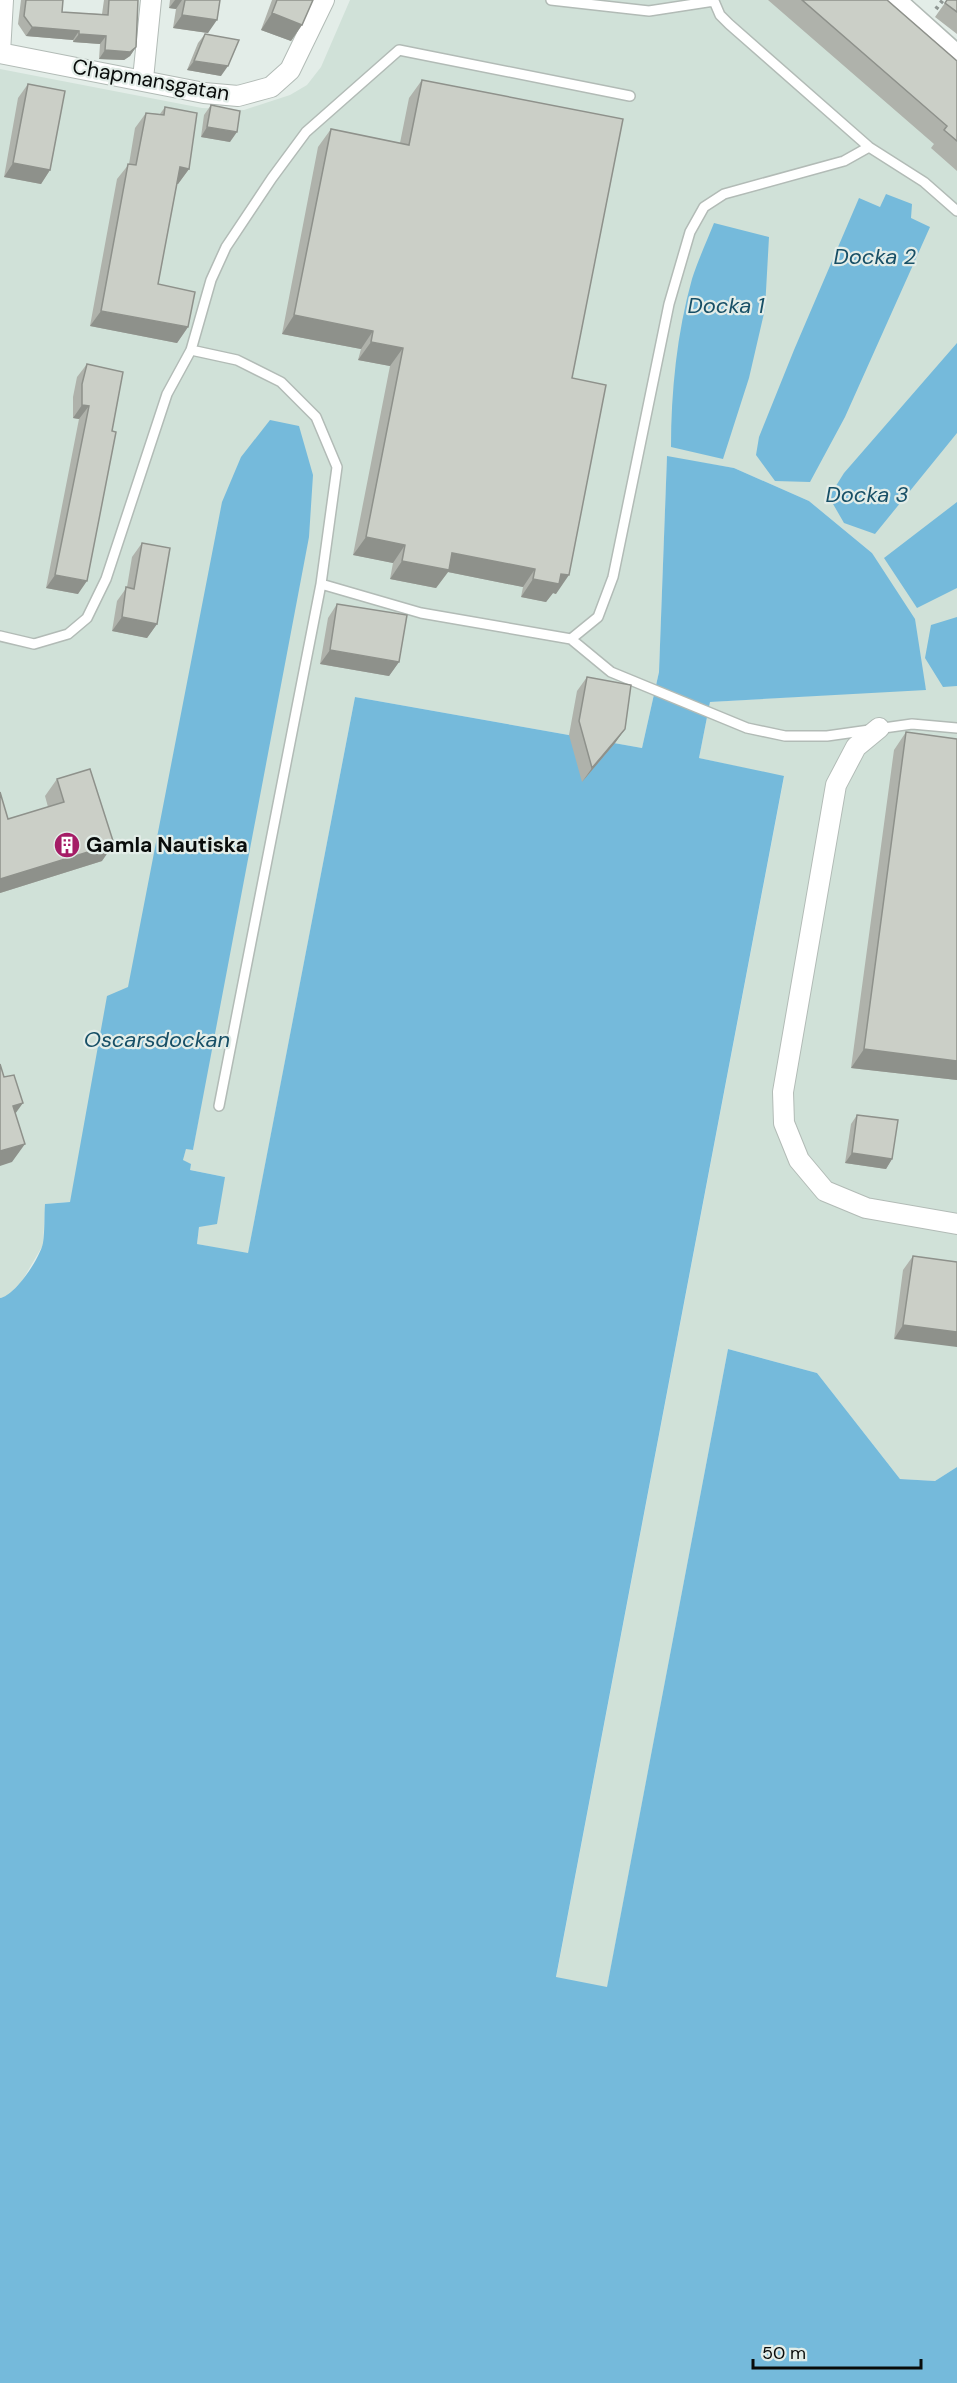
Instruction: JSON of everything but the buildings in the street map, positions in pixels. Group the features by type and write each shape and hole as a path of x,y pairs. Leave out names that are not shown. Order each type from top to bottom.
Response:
{"street":[{"path":"0,53 3,0"},
{"path":"143,80 151,0"},
{"name":"Chapmansgatan","path":"0,53 204,93 238,96 271,87 290,70 324,0"},
{"path":"890,0 957,60"},
{"path":"879,728 856,747 836,785 783,1092 784,1124 799,1160 825,1191 866,1208 957,1224"}],"lane":[{"path":"551,0 649,11 714,1 720,15 729,24 869,147 924,182 957,211"},
{"path":"0,636 34,644 68,634 87,618 106,579 167,394 190,350 211,280 226,247 306,132 399,50 630,96"},
{"path":"571,639 598,616 613,577 669,304 690,232 704,207 724,194 844,161 869,147"},
{"path":"190,350 237,360 281,381 316,417 337,467 321,584 219,1106"},
{"path":"321,584 421,613 571,639 611,672 747,728 785,736 827,736 912,724 957,728"}],"shaded area":[{"path":"350,0 859,0 957,85 957,1467 935,1481 900,1479 817,1373 728,1349 607,1988 556,1978 784,777 699,758 710,702 926,689 872,553 809,501 734,468 667,457 659,672 642,748 355,697 248,1254 197,1244 199,1227 225,1177 190,1170 183,1160 186,1148 193,1150 201,1105 70,1202 45,1204 43,1245 22,1281 7,1297 0,1298 0,69 202,108 244,110 290,95 307,85 321,67"}],"water":[{"name":"Docka 2","path":"886,194 912,204 911,218 930,227 845,417 810,482 775,481 756,455 759,437 859,198 880,207"},
{"name":"Docka 1","path":"714,223 769,237 765,309 749,378 723,459 671,447 672,405 682,320 692,279"},
{"name":"Docka 3","path":"957,343 957,433 875,534 844,523 829,497 844,473"},
{"name":"Oscarsdockan","path":"270,420 299,426 313,475 309,537 193,1150 186,1149 183,1160 191,1164 190,1170 225,1177 217,1224 199,1227 197,1244 248,1253 355,697 642,748 659,672 667,456 734,468 809,501 872,553 915,619 926,690 710,702 699,758 784,776 556,1977 607,1987 728,1349 817,1373 900,1479 935,1481 957,1467 957,2383 0,2383 0,1298 13,1291 19,1284 41,1250 45,1204 70,1202 107,996 128,987 222,502 241,457"},
{"path":"957,502 957,588 917,608 884,558"},
{"path":"957,617 957,686 943,687 925,658 931,625"}],"place":[{"name":"Gamla Nautiska","path":"67,845"}]}
